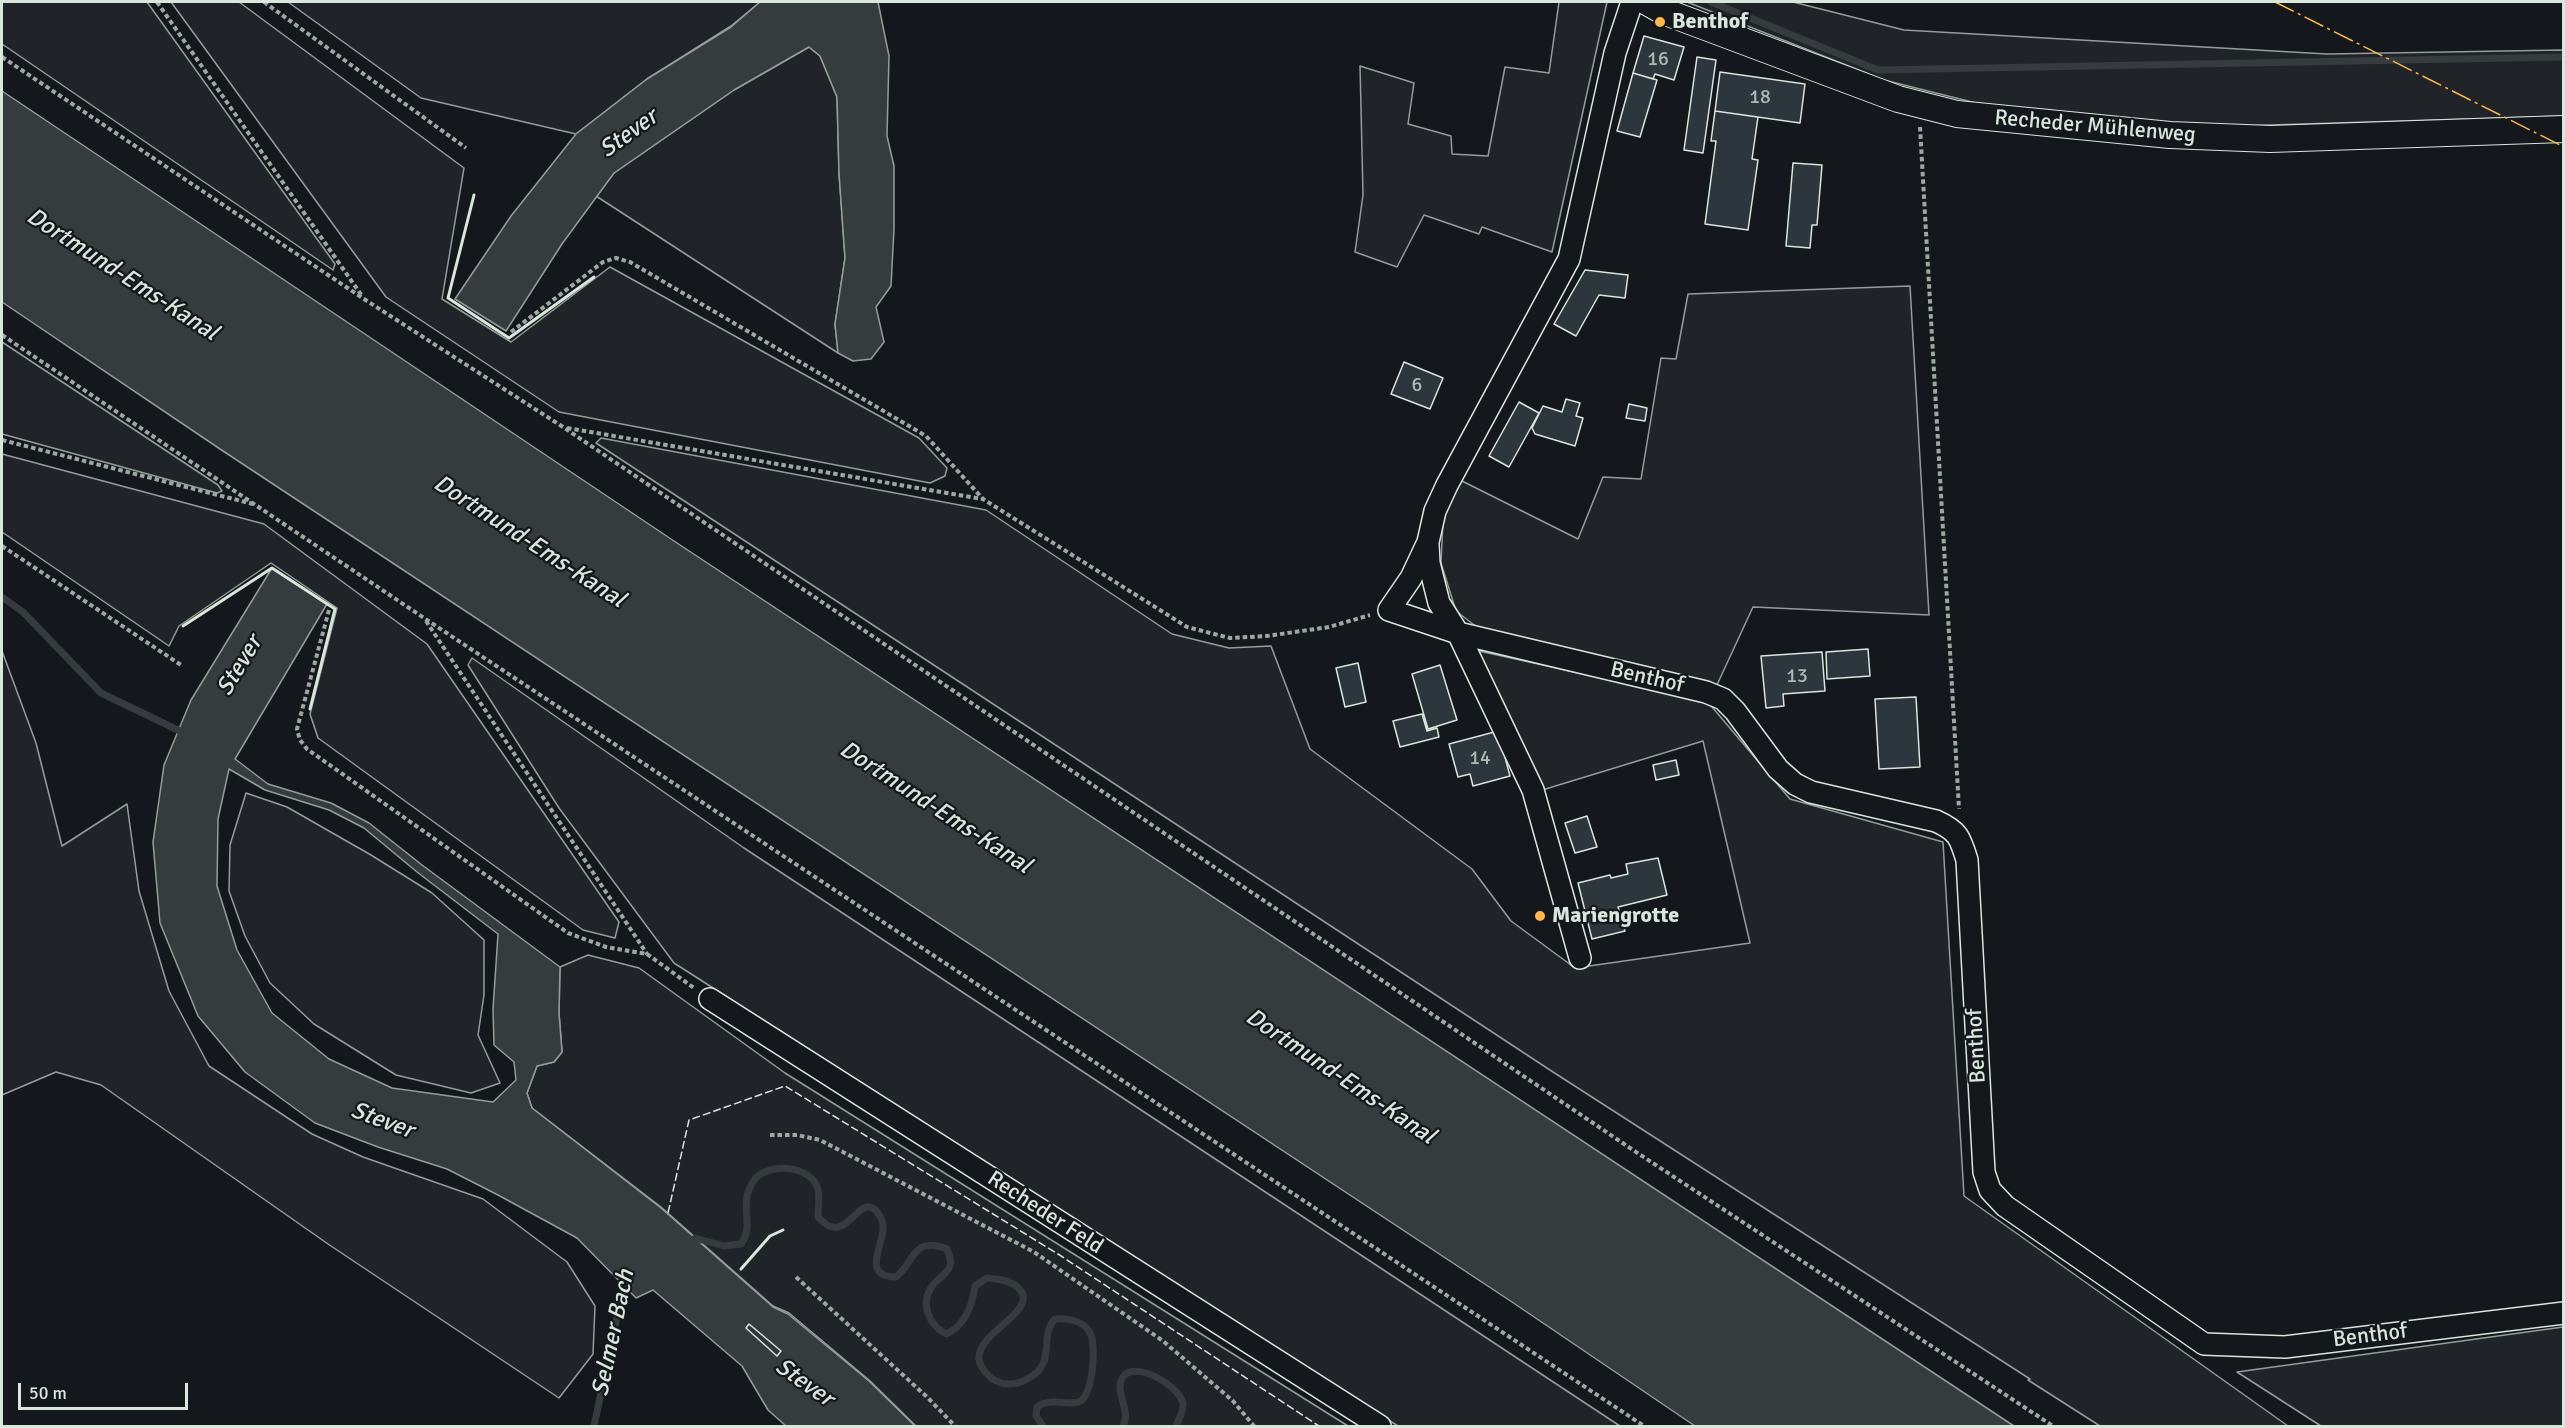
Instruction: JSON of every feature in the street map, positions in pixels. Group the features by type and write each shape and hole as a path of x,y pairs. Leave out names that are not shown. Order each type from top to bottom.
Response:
{"street":[{"path":"1389,610 1411,578 1428,542 1435,511 1569,259 1615,53 1632,2"},
{"name":"Recheder Mühlenweg","path":"1647,2 1663,11 1919,105 1957,114 2170,135 2270,139 2564,129"},
{"path":"1428,542 1428,563 1439,603 1458,633 1533,790 1580,957"},
{"name":"Benthof","path":"1389,610 1458,633 1706,692 1723,699 1735,711 1778,769 1795,784 1811,792 1936,821 1952,828 1961,839 1967,860 1984,1172 1990,1190 2005,1206 2204,1344 2285,1347 2564,1312"},
{"name":"Recheder Feld","path":"710,999 1380,1426"}],"path":[{"path":"157,2 364,299"},
{"path":"264,2 466,148"},
{"path":"2,57 364,299 563,427 1620,1141 2054,1426"},
{"path":"1919,105 1961,839"},
{"path":"512,332 603,262 616,258 630,262 926,436 983,499 1187,627 1230,638 1267,636 1329,627 1389,610"},
{"path":"2,335 424,618 1644,1426"},
{"path":"563,427 983,499"},
{"path":"2,440 257,505"},
{"path":"2,546 181,665"},
{"path":"328,610 297,729 300,740 308,749 568,933 606,947 647,954"},
{"path":"424,618 647,954 710,999"},
{"path":"770,1135 797,1135 820,1140 1034,1252 1163,1341 1233,1401 1254,1426"},
{"path":"796,1277 927,1397 955,1426"}],"shaded area":[{"path":"2,2 147,2 335,264 333,270 2,44"},
{"path":"171,2 239,2 464,168 442,299 511,342 610,267 919,438 947,468 945,476 930,483 559,412 386,297"},
{"path":"288,2 760,2 731,26 647,79 576,134 421,98"},
{"path":"1559,2 1607,2 1552,252 1482,227 1479,234 1424,215 1397,267 1355,252 1363,195 1360,66 1414,83 1408,124 1451,136 1452,154 1488,156 1505,67 1549,73"},
{"path":"1687,2 1793,2 1904,30 2327,54 2563,50 2563,116 2206,127 1988,106 1884,80"},
{"path":"809,47 820,56 837,97 845,258 835,324 838,353 596,196 614,173 734,90"},
{"path":"1910,286 1929,615 1753,607 1716,687 1478,628 1456,611 1441,563 1443,520 1460,480 1578,539 1603,477 1641,479 1661,358 1676,359 1688,294"},
{"path":"2,342 218,485 222,491 217,493 2,434"},
{"path":"601,438 986,510 1172,634 1229,648 1271,646 1310,749 1472,869 1511,921 1575,968 1750,943 1703,741 1539,791 1479,651 1707,701 1790,799 1943,842 1964,1196 2288,1426 2100,1426 1553,1072 596,443"},
{"path":"2,454 264,524 427,644 619,922 615,938 583,930 318,738 310,714 337,608 271,563 179,626 169,646 2,532"},
{"path":"2,651 36,743 62,846 127,804 139,891 169,991 209,1066 312,1134 363,1157 483,1199 567,1262 595,1306 593,1354 559,1398 328,1244 101,1085 56,1072 2,1095"},
{"path":"472,658 744,848 1620,1426 1398,1426 674,963 559,808 468,665"},
{"path":"246,793 287,807 371,855 432,893 484,940 484,995 478,1035 500,1083 471,1093 396,1075 314,1024 270,983 245,936 229,891 230,845"},
{"path":"588,955 639,968 785,1073 1348,1426 916,1426 869,1380 789,1313 773,1306 661,1207 532,1108 527,1093 537,1066 554,1062 562,1052 559,1013 560,967"},
{"path":"2563,1327 2563,1426 2321,1426 2237,1372"}],"water":[{"name":"Stever","path":"760,2 878,2 889,56 887,136 894,166 894,229 891,286 876,307 884,342 871,359 853,361 838,353 835,324 845,258 837,97 820,56 809,47 734,90 614,173 562,244 506,331 455,299 511,216 576,134 647,79 731,27"},
{"name":"Dortmund-Ems-Kanal","path":"2,91 677,543 2014,1426 1695,1426 1512,1302 220,449 2,302"},
{"name":"Stever","path":"272,568 327,604 235,759 268,784 331,803 369,823 560,967 559,1013 562,1052 554,1062 537,1066 527,1093 532,1108 661,1208 773,1307 788,1314 869,1381 915,1426 786,1426 768,1410 742,1366 653,1290 636,1298 577,1238 447,1169 378,1147 315,1123 245,1072 198,1016 160,923 153,842 164,765 191,700","holes":["229,769 265,790 329,810 364,828 498,934 493,1009 494,1045 514,1062 516,1080 493,1102 392,1088 329,1059 272,1013 237,950 217,886 218,819"]}],"building":[{"path":"1644,36 1684,47 1674,80 1655,74 1653,79 1633,73"},
{"path":"1697,57 1716,60 1703,153 1684,150"},
{"path":"1720,72 1805,84 1800,123 1715,111"},
{"path":"1633,73 1657,80 1640,137 1617,131"},
{"path":"1715,111 1758,117 1752,159 1758,160 1748,230 1705,224 1716,141 1711,141"},
{"path":"1793,163 1822,165 1817,225 1812,225 1810,248 1786,246"},
{"path":"1585,270 1628,275 1625,298 1599,295 1576,336 1554,324"},
{"path":"1404,362 1443,378 1430,409 1391,394"},
{"path":"1566,399 1580,403 1576,416 1583,418 1575,446 1535,434 1532,428 1543,406 1562,412"},
{"path":"1519,402 1539,413 1509,467 1489,456"},
{"path":"1629,404 1647,408 1645,421 1626,418"},
{"path":"1868,649 1870,676 1827,679 1826,652"},
{"path":"1822,652 1825,691 1783,694 1784,706 1766,708 1761,656"},
{"path":"1358,663 1366,702 1345,707 1336,668"},
{"path":"1440,665 1457,720 1428,729 1412,674"},
{"path":"1916,697 1920,767 1879,769 1875,699"},
{"path":"1422,714 1427,731 1437,728 1439,737 1400,747 1393,721"},
{"path":"1498,731 1510,776 1473,786 1470,774 1458,777 1449,744"},
{"path":"1676,760 1679,775 1656,780 1653,765"},
{"path":"1587,816 1597,847 1575,853 1565,823"},
{"path":"1658,858 1667,895 1618,907 1625,931 1592,939 1578,883 1610,875 1611,878 1628,874 1626,864"},
{"path":"749,1324 781,1351 777,1356 746,1328"}],"waterway":[{"path":"1711,2 1878,70 2564,57"},
{"path":"2,597 23,612 101,693 184,733"},
{"path":"695,1238 724,1246 741,1244 747,1229 747,1197 755,1179 770,1170 789,1169 799,1171 814,1181 819,1192 818,1217 829,1226 838,1227 867,1207 874,1209 881,1218 883,1226 876,1263 878,1270 884,1275 896,1277 921,1248 936,1246 947,1249 950,1266 933,1285 926,1306 935,1325 946,1334 953,1331 963,1321 970,1308 975,1286 987,1278 1013,1284 1021,1290 1023,1302 1012,1317 987,1340 981,1348 979,1357 980,1364 985,1371 997,1382 1017,1383 1029,1378 1041,1368 1046,1354 1048,1332 1055,1319 1069,1319 1086,1327 1093,1346 1091,1377 1086,1394 1078,1402 1049,1402 1037,1407 1036,1416 1043,1426"},
{"name":"Selmer Bach","path":"594,1426 625,1279"},
{"path":"1123,1426 1125,1414 1120,1382 1129,1372 1138,1371 1158,1378 1175,1390 1181,1398 1183,1407 1176,1426"}],"fence":[{"path":"668,1213 689,1120 785,1086 1058,1254 1319,1426"}],"wall":[{"path":"474,195 448,298 509,338 594,277"},
{"path":"183,626 272,568 335,609 310,709"},
{"path":"741,1269 770,1236 783,1230"}],"power":[{"path":"2275,2 2564,147"}],"place":[{"name":"Benthof","path":"1660,22"},
{"name":"Mariengrotte","path":"1540,916"}]}
